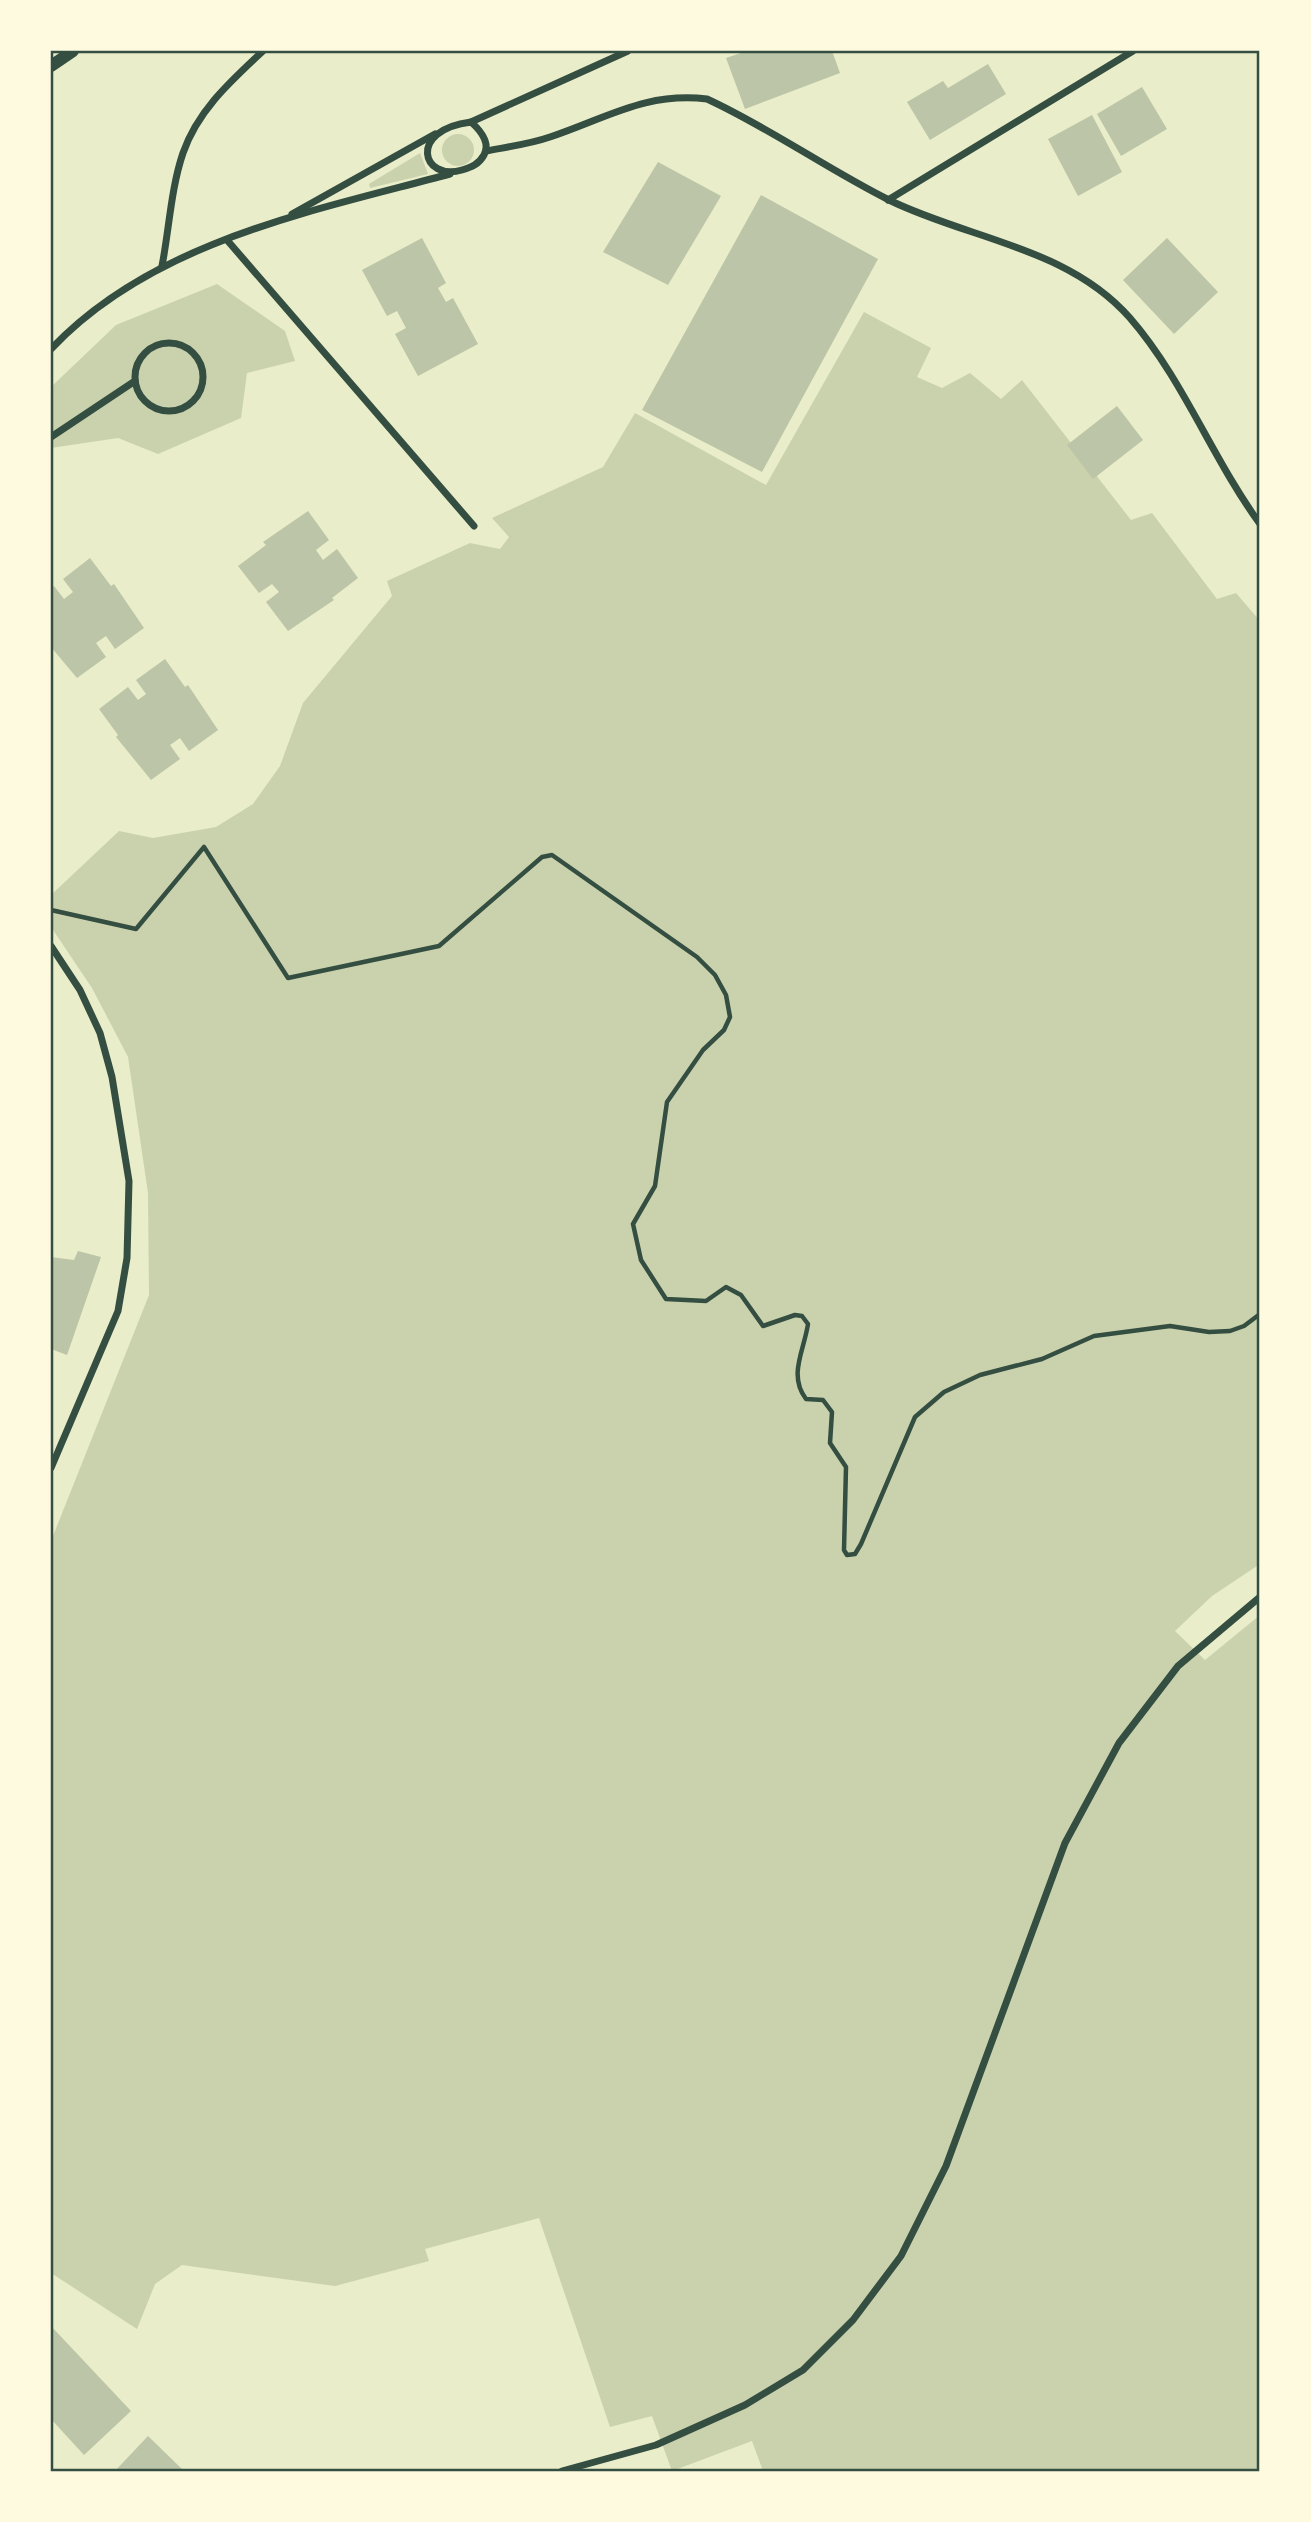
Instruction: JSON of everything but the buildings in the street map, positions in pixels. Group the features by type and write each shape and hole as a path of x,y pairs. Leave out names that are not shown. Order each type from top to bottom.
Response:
{"street":[{"path":"51,66 73,51"},
{"path":"162,266 183,154 199,121 218,94 263,51"},
{"path":"278,222 435,134 471,122 628,51"},
{"path":"888,200 1133,51"},
{"path":"486,152 547,138 647,100 696,98 727,108 888,200 1039,256 1069,271 1120,309 1167,367 1234,488 1260,524"},
{"path":"51,349 69,330 162,266 278,222 450,174 479,163 486,152 485,138 471,122"},
{"path":"435,134 428,144 431,162 438,170 450,174"},
{"path":"227,240 474,526"},
{"path":"169,342 183,344 195,353 202,365 204,380 200,394 190,405 177,411 163,411 149,405 139,395 135,381 136,366 143,354 155,345 169,342"},
{"path":"51,437 135,381"},
{"path":"51,946 80,990 100,1033 112,1077 129,1181 127,1258 118,1311 51,1468"},
{"path":"562,2471 656,2445 745,2405 803,2370 853,2320 901,2256 946,2166 1065,1843 1119,1744 1178,1666 1260,1597"}],"path":[{"path":"51,910 136,929 204,847 288,978 439,947 542,857 552,855 698,957 715,975 726,995 730,1017 724,1030 703,1050 667,1102 655,1185 633,1224 635,1242 647,1272 666,1299 706,1301 726,1287 741,1295 762,1326 795,1315 802,1316 808,1324 797,1366 796,1381 806,1399 823,1400 832,1412 830,1443 846,1467 847,1555 855,1554 861,1544 915,1417 944,1392 979,1375 1042,1359 1094,1336 1170,1326 1209,1332 1230,1331 1244,1326 1260,1314"}],"green space":[{"path":"458,134 469,139 474,150 469,161 458,166 447,161 442,150 447,139"},
{"path":"420,153 428,174 370,188 369,184"},
{"path":"217,284 285,331 295,361 247,373 241,418 158,454 118,438 51,448 51,387 116,325"},
{"path":"864,312 931,348 917,377 942,388 970,373 1001,399 1022,380 1131,520 1152,513 1217,599 1236,593 1260,621 1260,1564 1212,1596 1175,1631 1205,1660 1260,1615 1260,2471 763,2471 752,2441 672,2471 652,2416 610,2427 539,2218 425,2249 429,2261 335,2286 182,2265 155,2284 137,2329 51,2273 51,1541 149,1295 148,1193 128,1057 92,988 51,927 51,895 119,831 153,838 216,827 253,804 280,766 303,703 392,596 387,581 470,543 500,549 509,537 492,518 603,467 635,413 766,485"}]}
